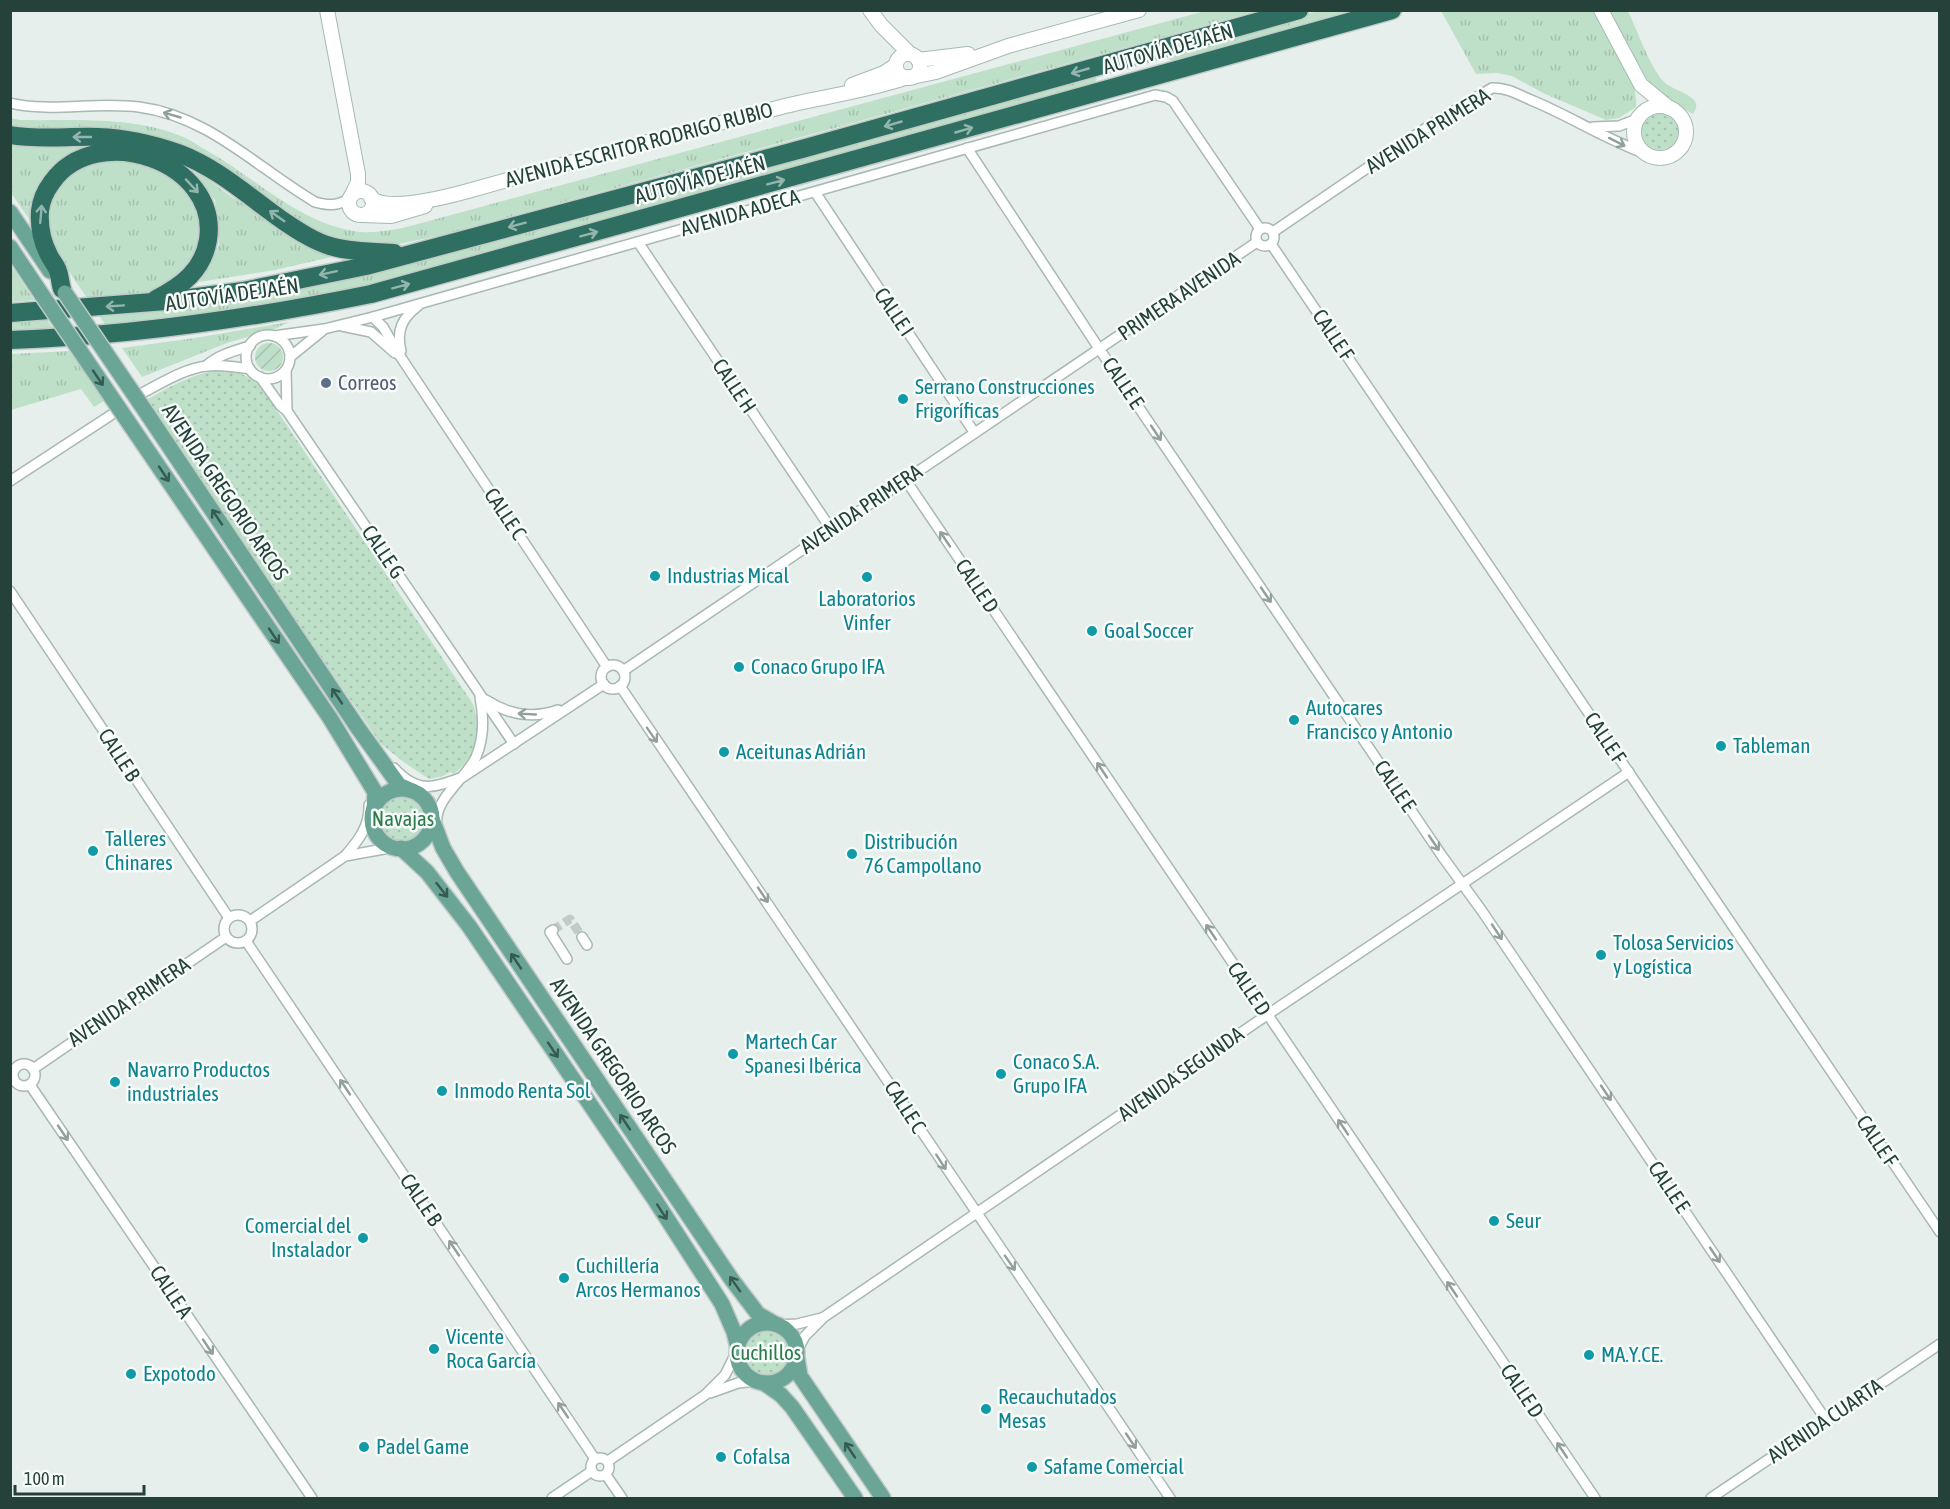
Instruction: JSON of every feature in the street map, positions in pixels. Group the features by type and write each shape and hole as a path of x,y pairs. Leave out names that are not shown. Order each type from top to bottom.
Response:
{"highway":[{"name":"AUTOVÍA DE JAÉN","path":"10,313 145,304 243,291 366,266 802,149 1299,10"},
{"name":"AUTOVÍA DE JAÉN","path":"10,340 54,339 129,332 307,307 371,294 1392,10"},
{"path":"10,135 25,138 106,138 150,144 197,161 301,232 329,246 356,251 411,254"},
{"path":"63,291 58,271 48,254 40,223 40,209 44,195 61,170 81,157 114,152 133,153 168,166 183,176 196,188 204,201 208,215 207,246 196,271 175,289 145,304"},
{"path":"10,346 73,345 122,340 302,311 371,294"}],"main road":[{"name":"AVENIDA GREGORIO ARCOS","path":"10,212 358,728 399,785 417,790"},
{"name":"AVENIDA GREGORIO ARCOS","path":"10,247 330,718 375,792 371,819"},
{"path":"396,790 417,790 435,814 430,830 423,840 413,847 398,848 386,843 374,829 371,819 386,794 396,790"},
{"name":"AVENIDA GREGORIO ARCOS","path":"435,814 439,839 456,872 735,1285 758,1314 777,1324"},
{"name":"AVENIDA GREGORIO ARCOS","path":"398,848 427,872 469,926 648,1190 722,1304 734,1332 737,1349"},
{"path":"855,1498 792,1407 781,1395 743,1371 737,1349 741,1338 756,1325 777,1324 791,1334 800,1376 883,1498"},
{"path":"761,1382 777,1382 785,1377 792,1370 797,1355"}],"street":[{"path":"327,10 358,174 358,182 351,196 351,210 362,215 371,209 370,196 358,174"},
{"path":"870,10 881,25 914,57 920,68 910,77 898,72 897,63 881,25"},
{"name":"AVENIDA ESCRITOR RODRIGO RUBIO","path":"370,196 377,202 397,204 460,193 817,98 876,87 945,69 1008,46 1139,10"},
{"path":"1592,127 1625,146 1659,158 1673,155 1683,144 1685,137 1684,122 1680,116 1641,85 1601,10"},
{"name":"AVENIDA ESCRITOR RODRIGO RUBIO","path":"914,57 933,60 1008,46"},
{"path":"897,63 902,56 914,57"},
{"name":"AVENIDA ESCRITOR RODRIGO RUBIO","path":"817,98 884,73 897,63"},
{"path":"1641,85 1642,100 1634,126 1635,141 1644,153"},
{"name":"AVENIDA PRIMERA","path":"1273,232 1429,126 1492,88 1500,87 1592,127"},
{"name":"AVENIDA ADECA","path":"274,336 324,329 373,317 1155,95 1173,101 1260,229"},
{"path":"10,103 26,107 111,105 159,111 182,118 217,135 315,202 336,205 362,192 370,196"},
{"path":"1592,127 1619,126 1638,118 1652,107 1669,108"},
{"name":"CALLE E","path":"967,148 1100,350 1826,1420"},
{"name":"CALLE I","path":"815,192 974,432"},
{"name":"AVENIDA ESCRITOR RODRIGO RUBIO","path":"362,215 391,216 424,207 460,193"},
{"path":"1268,228 1273,232 1275,237 1271,244 1264,246 1257,242 1256,234 1260,229 1268,228"},
{"name":"CALLE H","path":"638,242 831,529"},
{"name":"PRIMERA AVENIDA","path":"1100,350 1257,242"},
{"name":"CALLE F","path":"1271,244 1940,1232"},
{"name":"CALLE C","path":"404,362 399,342 401,326 410,312 422,303"},
{"path":"373,317 372,321 377,336"},
{"name":"CALLE C","path":"373,317 383,327 607,667"},
{"name":"CALLE C","path":"337,325 363,329 377,336 404,362"},
{"name":"AVENIDA ADECA","path":"290,357 324,329"},
{"path":"205,366 212,360 250,346 258,338 267,335 274,336 285,344 290,357 286,370 287,411"},
{"path":"250,346 247,361 250,369 260,377 279,376 286,370"},
{"name":"AVENIDA PRIMERA","path":"623,671 974,432 1100,350"},
{"path":"144,392 205,366 250,369"},
{"name":"CALLE G","path":"260,377 287,411 514,744"},
{"path":"10,482 111,415"},
{"name":"CALLE D","path":"905,479 1595,1498"},
{"name":"CALLE B","path":"10,591 229,918"},
{"path":"614,665 623,671 624,679 620,686 611,688 604,684 602,673 607,667 614,665"},
{"path":"417,790 463,777 604,684"},
{"name":"CALLE C","path":"620,686 854,1029 976,1215 1170,1498"},
{"name":"CALLE G","path":"481,695 507,712 525,715 548,714 574,703"},
{"name":"CALLE G","path":"463,777 476,759 483,737 481,695"},
{"name":"AVENIDA SEGUNDA","path":"797,1355 805,1336 824,1317 1629,772"},
{"path":"435,814 463,777"},
{"path":"250,921 345,856 355,845 371,819"},
{"path":"345,856 398,848"},
{"path":"238,915 250,921 252,931 246,941 236,944 226,937 224,926 229,918 238,915"},
{"path":"553,930 550,932 567,959"},
{"name":"AVENIDA PRIMERA","path":"33,1069 226,937"},
{"name":"CALLE B","path":"246,941 595,1459"},
{"path":"10,1058 15,1069"},
{"path":"24,1064 33,1069 35,1078 30,1085 19,1086 12,1082 15,1069 24,1064"},
{"name":"CALLE A","path":"30,1085 312,1498"},
{"name":"AVENIDA SEGUNDA","path":"777,1324 797,1324 824,1317"},
{"name":"AVENIDA CUARTA","path":"1711,1498 1940,1344"},
{"path":"608,1461 705,1395 725,1375 737,1349"},
{"path":"705,1395 738,1383 761,1382"},
{"path":"602,1458 608,1461 610,1470 606,1475 600,1476 592,1471 591,1465 595,1459 602,1458"},
{"path":"552,1498 592,1471"},
{"path":"606,1475 622,1498"}],"green space":[{"path":"1205,11 1257,11 438,236 394,245 335,238 309,228 219,166 11,128 10,118 120,122 182,136 225,161 281,200 320,221 340,228 377,232 403,228"},
{"path":"1318,11 1363,11 1176,62 1169,59 1172,51"},
{"path":"1441,11 1593,11 1628,70 1636,95 1636,107 1619,118 1606,120 1543,93 1512,76 1497,73 1476,74"},
{"path":"1609,11 1628,11 1649,58 1664,82 1688,95 1696,103 1693,114 1668,100 1647,79"},
{"path":"1089,75 1097,79 1092,86 412,275 288,302 107,327 97,313 167,306"},
{"path":"1660,112 1673,118 1679,131 1673,144 1660,150 1647,144 1641,131 1647,118"},
{"path":"10,142 96,144 65,156 48,171 39,192 32,223 11,193"},
{"path":"111,156 148,163 188,186 205,231 195,264 165,288 132,295 87,298 55,251 45,216 51,196 74,167"},
{"path":"192,168 250,208 344,254 275,270 199,282 219,245 219,223 215,200"},
{"path":"11,265 34,300 11,302"},
{"path":"45,317 54,330 11,332 10,318"},
{"path":"289,322 275,329 227,343 142,377 122,348 195,338"},
{"path":"269,343 279,347 283,357 279,367 269,371 259,367 255,357 259,347"},
{"path":"71,351 104,401 94,407 81,389 11,410 11,354"},
{"path":"220,370 243,374 262,388 473,704 478,725 476,742 469,758 454,774 450,772 429,779 381,744 282,601 148,399 183,381"},
{"name":"Navajas","path":"398,795 408,795 420,802 427,814 427,824 420,836 408,843 398,843 383,832 379,824 379,814 390,799"},
{"name":"Cuchillos","path":"761,1329 771,1329 783,1336 790,1348 790,1358 783,1370 771,1377 761,1377 746,1366 742,1358 742,1348 753,1333"}],"tunnel":[{"path":"553,930 570,919 582,937"}],"place":[{"name":"Correos","path":"326,383"},
{"name":"Serrano Construcciones Frigoríficas","path":"903,399"},
{"name":"Industrias Mical","path":"655,576"},
{"name":"Laboratorios Vinfer","path":"867,577"},
{"name":"Goal Soccer","path":"1092,631"},
{"name":"Conaco Grupo IFA","path":"739,667"},
{"name":"Autocares Francisco y Antonio","path":"1294,720"},
{"name":"Tableman","path":"1721,746"},
{"name":"Aceitunas Adrián","path":"724,752"},
{"name":"Talleres Chinares","path":"93,851"},
{"name":"Distribución 76 Campollano","path":"852,854"},
{"name":"Tolosa Servicios y Logística","path":"1601,955"},
{"name":"Martech Car Spanesi Ibérica","path":"733,1054"},
{"name":"Conaco S.A. Grupo IFA","path":"1001,1074"},
{"name":"Navarro Productos industriales","path":"115,1082"},
{"name":"Inmodo Renta Sol","path":"442,1091"},
{"name":"Seur","path":"1494,1221"},
{"name":"Comercial del Instalador","path":"363,1238"},
{"name":"Cuchillería Arcos Hermanos","path":"564,1278"},
{"name":"Vicente Roca García","path":"434,1349"},
{"name":"MA.Y.CE.","path":"1589,1355"},
{"name":"Expotodo","path":"131,1374"},
{"name":"Recauchutados Mesas","path":"986,1409"},
{"name":"Padel Game","path":"364,1447"},
{"name":"Cofalsa","path":"721,1457"},
{"name":"Safame Comercial","path":"1032,1467"}]}
